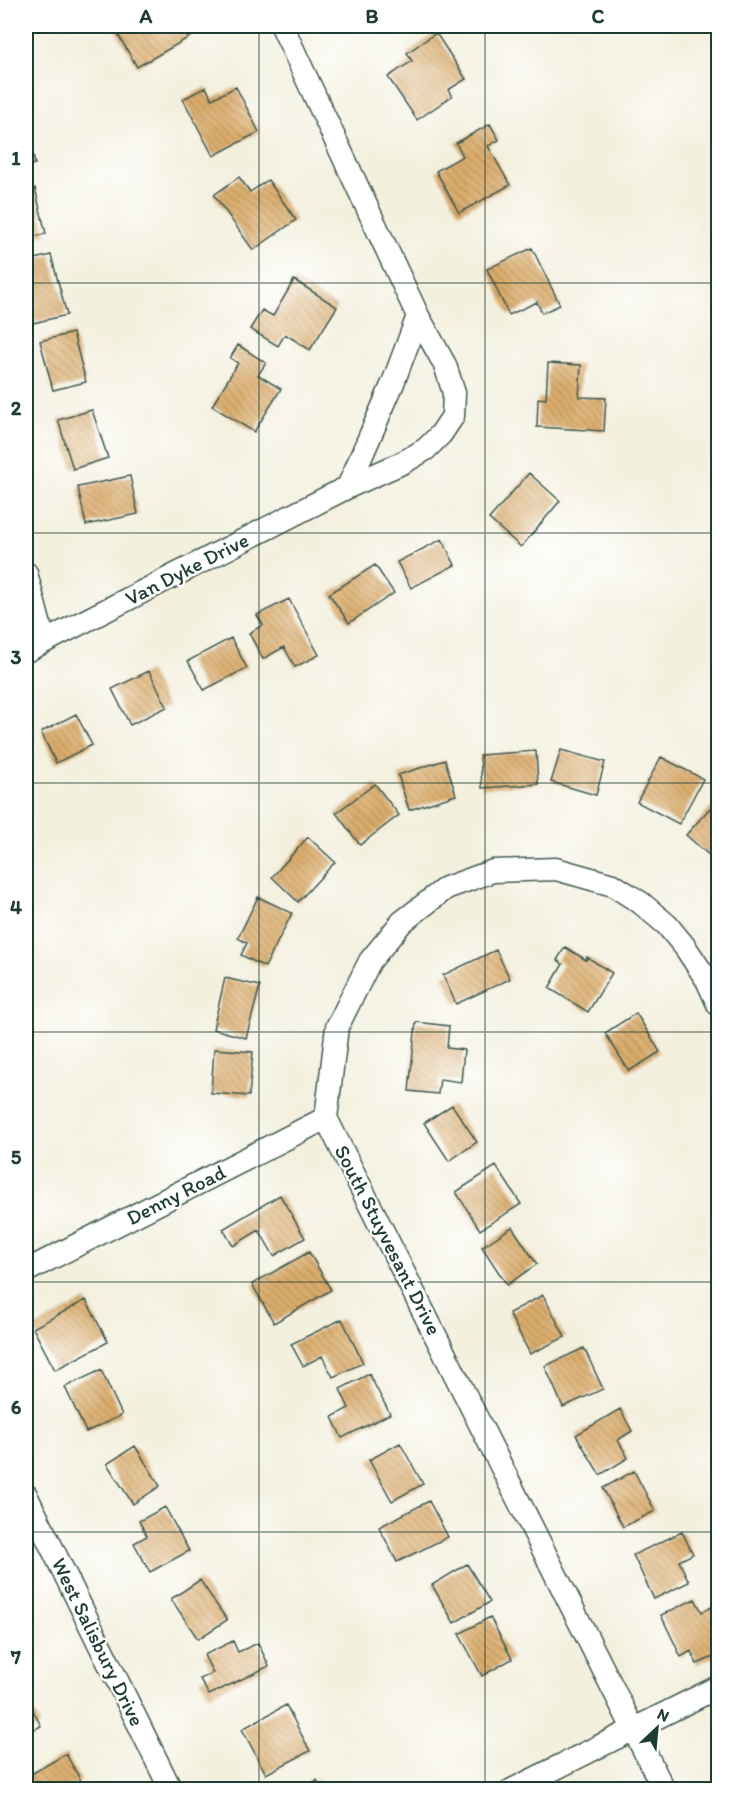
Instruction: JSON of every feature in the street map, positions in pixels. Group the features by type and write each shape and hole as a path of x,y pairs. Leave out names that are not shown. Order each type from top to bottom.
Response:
{"street":[{"name":"Van Dyke Drive","path":"35,646 404,462 426,449 441,434 453,416 454,393 445,364 418,316 282,26"},
{"path":"348,488 393,383 418,316"},
{"path":"26,573 35,646"},
{"path":"326,1118 337,1027 369,961 402,922 446,888 493,870 556,869 613,885 641,903 686,947 707,980 718,1004"},
{"name":"Denny Road","path":"26,1271 326,1118"},
{"name":"South Stuyvesant Drive","path":"326,1118 664,1790"},
{"name":"West Salisbury Drive","path":"26,1495 171,1790"},
{"path":"512,1790 718,1687"}],"building":[{"path":"125,26 199,26 202,30 137,67 116,31"},
{"path":"436,33 466,79 448,90 452,96 417,120 388,77 412,61 407,53"},
{"path":"206,87 212,99 236,87 259,132 213,156 183,99"},
{"path":"26,122 35,164 26,166"},
{"path":"490,124 499,140 488,146 510,185 459,213 436,171 463,156 456,143"},
{"path":"239,177 250,192 268,180 296,220 253,250 214,195"},
{"path":"35,188 46,234 26,238 26,191"},
{"path":"532,248 560,305 542,313 537,302 509,315 487,269"},
{"path":"51,255 67,315 33,323 26,295 26,273 29,272 26,261"},
{"path":"294,280 337,307 310,350 285,334 278,346 250,329 262,310 273,316"},
{"path":"73,333 86,382 53,390 40,341"},
{"path":"238,345 266,363 258,375 281,389 254,432 212,406 238,363 230,358"},
{"path":"548,363 581,365 579,397 606,398 604,431 537,427 538,398 546,399"},
{"path":"92,410 108,458 73,469 58,420"},
{"path":"529,473 560,501 521,547 489,519"},
{"path":"130,476 138,514 86,525 78,487"},
{"path":"442,539 455,565 411,588 397,562"},
{"path":"375,565 394,593 349,623 329,594"},
{"path":"289,599 319,655 295,667 284,647 263,659 249,633 263,625 257,615"},
{"path":"231,638 247,668 204,690 188,661"},
{"path":"149,671 167,707 130,725 112,689"},
{"path":"76,714 92,745 56,763 41,732"},
{"path":"561,750 605,762 596,795 551,782"},
{"path":"536,751 538,784 482,788 480,755"},
{"path":"661,757 703,779 679,824 637,802"},
{"path":"445,760 456,795 409,810 398,775"},
{"path":"375,784 399,815 360,845 336,813"},
{"path":"710,808 718,815 718,863 686,835"},
{"path":"308,837 335,862 298,902 272,877"},
{"path":"258,897 292,913 265,967 241,955 247,943 238,938"},
{"path":"565,947 586,960 587,957 612,973 588,1012 549,988 563,964 557,960"},
{"path":"496,950 510,979 456,1004 443,975"},
{"path":"225,978 260,986 246,1038 213,1029"},
{"path":"636,1013 660,1052 629,1071 605,1033"},
{"path":"416,1022 449,1026 447,1048 464,1050 461,1082 440,1079 438,1094 409,1091"},
{"path":"214,1049 253,1052 249,1096 211,1093"},
{"path":"452,1105 477,1142 449,1161 424,1123"},
{"path":"496,1166 521,1204 480,1230 456,1192"},
{"path":"280,1195 305,1238 274,1256 259,1230 233,1246 223,1229"},
{"path":"512,1227 537,1264 507,1285 482,1247"},
{"path":"309,1252 331,1290 274,1323 252,1284"},
{"path":"543,1295 565,1337 530,1354 509,1313"},
{"path":"86,1300 108,1342 55,1370 33,1328"},
{"path":"342,1319 363,1363 333,1377 322,1356 303,1366 291,1344"},
{"path":"584,1348 603,1389 563,1407 545,1366"},
{"path":"101,1370 122,1415 86,1432 65,1387"},
{"path":"369,1374 390,1414 342,1438 332,1417 349,1408 340,1389"},
{"path":"620,1409 632,1431 618,1440 628,1458 600,1475 576,1435"},
{"path":"400,1443 423,1484 392,1501 369,1460"},
{"path":"135,1446 160,1486 133,1504 107,1464"},
{"path":"634,1471 655,1511 623,1527 603,1488"},
{"path":"429,1501 448,1537 397,1562 379,1527"},
{"path":"165,1507 189,1551 150,1572 134,1543 147,1536 139,1521"},
{"path":"682,1532 693,1554 679,1561 689,1582 654,1599 633,1555"},
{"path":"467,1564 490,1602 454,1623 432,1585"},
{"path":"200,1580 227,1620 198,1639 171,1599"},
{"path":"695,1599 702,1612 718,1604 718,1637 713,1639 718,1655 697,1664 691,1651 681,1657 661,1615"},
{"path":"490,1617 512,1659 482,1676 459,1634"},
{"path":"233,1641 238,1652 258,1643 269,1666 209,1695 200,1679 213,1673 204,1655"},
{"path":"26,1696 41,1726 26,1734"},
{"path":"286,1705 310,1751 266,1774 242,1729"},
{"path":"66,1754 81,1781 69,1788 70,1790 26,1790 26,1777"},
{"path":"317,1780 322,1790 298,1790"}]}
